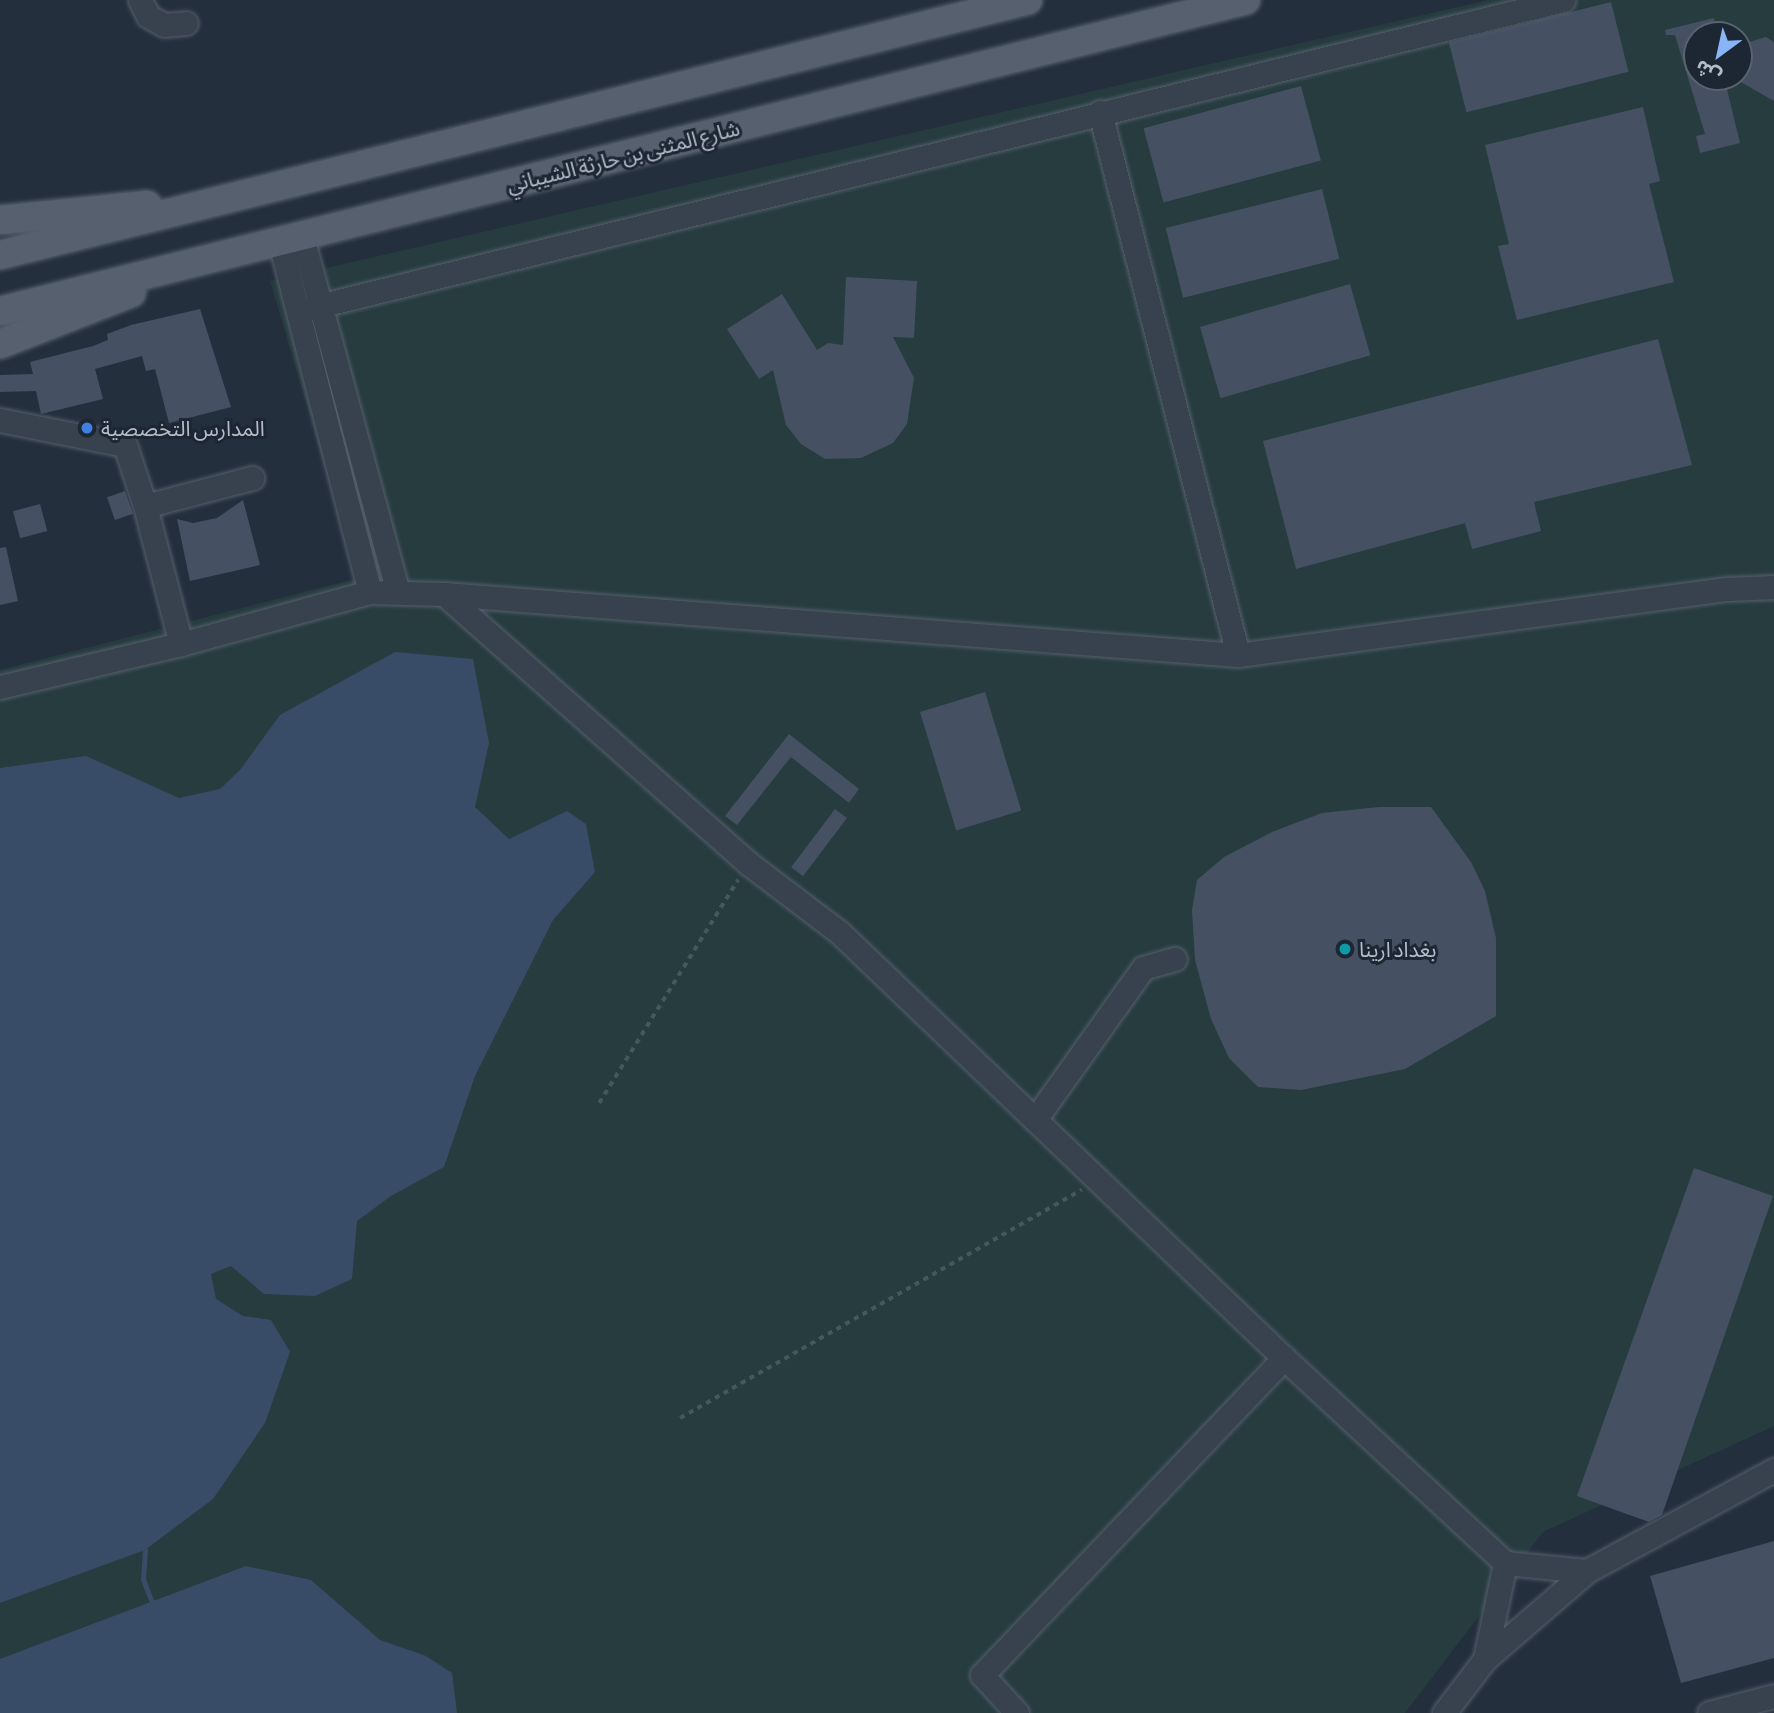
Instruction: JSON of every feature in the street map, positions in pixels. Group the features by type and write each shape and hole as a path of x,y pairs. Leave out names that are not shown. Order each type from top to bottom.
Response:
{"main road":[{"path":"0,255 1028,0"},
{"name":"شارع المثنى بن حارثة الشيباني","path":"0,311 1246,0"},
{"path":"0,219 250,194"},
{"path":"0,344 223,256"}],"street":[{"path":"140,0 148,16 164,25 186,23"},
{"path":"298,311 1563,0"},
{"path":"1100,112 1238,655"},
{"path":"291,239 321,305 397,590"},
{"path":"291,239 298,311 370,592"},
{"path":"0,421 125,444 145,506 181,644"},
{"path":"145,506 252,478"},
{"path":"0,687 181,644 370,592 397,590 1238,655 1727,589 1774,587"},
{"path":"444,594 748,863 839,932 1284,1358 1505,1563 1587,1571"},
{"path":"1036,1118 1143,968 1175,959"},
{"path":"1017,1713 982,1675 1284,1358"},
{"path":"1444,1713 1485,1658 1587,1571 1774,1470"},
{"path":"1485,1658 1505,1563"},
{"path":"1709,1713 1774,1696"}],"path":[{"path":"599,1103 748,863"},
{"path":"680,1418 1100,1181"}],"green space":[{"path":"1488,0 1774,0 1774,1426 1543,1532 1405,1713 0,1713 0,670 358,578 270,281"}],"water":[{"path":"395,652 473,659 489,743 475,807 509,839 567,811 586,824 595,872 553,920 475,1076 444,1167 391,1196 357,1221 352,1279 315,1296 264,1294 231,1266 211,1274 216,1299 243,1316 271,1320 290,1352 265,1423 213,1499 145,1550 0,1603 0,768 86,756 179,798 220,789 240,770 280,715"},
{"path":"246,1566 311,1580 380,1640 426,1656 452,1673 457,1713 0,1713 0,1659"}],"building":[{"path":"1611,2 1628,72 1466,112 1449,42"},
{"path":"1683,26 1683,61 1675,35 1666,35 1665,30"},
{"path":"1766,37 1774,42 1774,101 1753,89 1753,41"},
{"path":"1301,86 1321,160 1163,203 1144,128"},
{"path":"1692,91 1727,91 1740,143 1700,153 1696,136 1705,134"},
{"path":"1643,107 1660,181 1649,184 1674,282 1517,320 1498,246 1509,244 1485,145"},
{"path":"1322,189 1339,259 1183,298 1166,228"},
{"path":"846,277 917,281 914,338 893,337 914,378 907,424 893,443 861,458 825,459 801,444 786,425 773,370 759,379 727,329 782,294 817,350 828,343 843,345"},
{"path":"1350,284 1370,355 1220,398 1200,327"},
{"path":"200,309 231,407 169,423 155,369 146,371 142,356 95,369 103,399 41,414 36,391 0,392 0,375 33,374 30,362 93,346 108,340 107,334 131,325"},
{"path":"1658,339 1692,465 1534,502 1541,531 1472,549 1465,523 1296,569 1263,441"},
{"path":"125,491 133,514 115,520 107,497"},
{"path":"243,500 260,565 190,581 177,519 193,523 217,518"},
{"path":"40,504 47,531 20,538 13,511"},
{"path":"6,547 18,601 0,605 0,548"},
{"path":"985,692 1021,811 956,830 920,712"},
{"path":"789,734 859,789 849,803 791,757 737,825 725,816"},
{"name":"بغداد ارينا","path":"1379,807 1431,807 1471,862 1485,891 1496,938 1496,1016 1405,1069 1301,1090 1258,1087 1229,1058 1211,1019 1195,960 1192,910 1197,880 1224,857 1272,832 1322,813"},
{"path":"835,809 847,818 803,876 791,867"},
{"path":"1694,1168 1773,1196 1662,1515 1649,1522 1577,1496"},
{"path":"1774,1541 1774,1658 1681,1683 1650,1576"}],"waterway":[{"path":"145,1550 143,1579 152,1602"}],"place":[{"name":"المدارس التخصصية","path":"87,428"},
{"name":"بغداد ارينا","path":"1345,949"}]}
